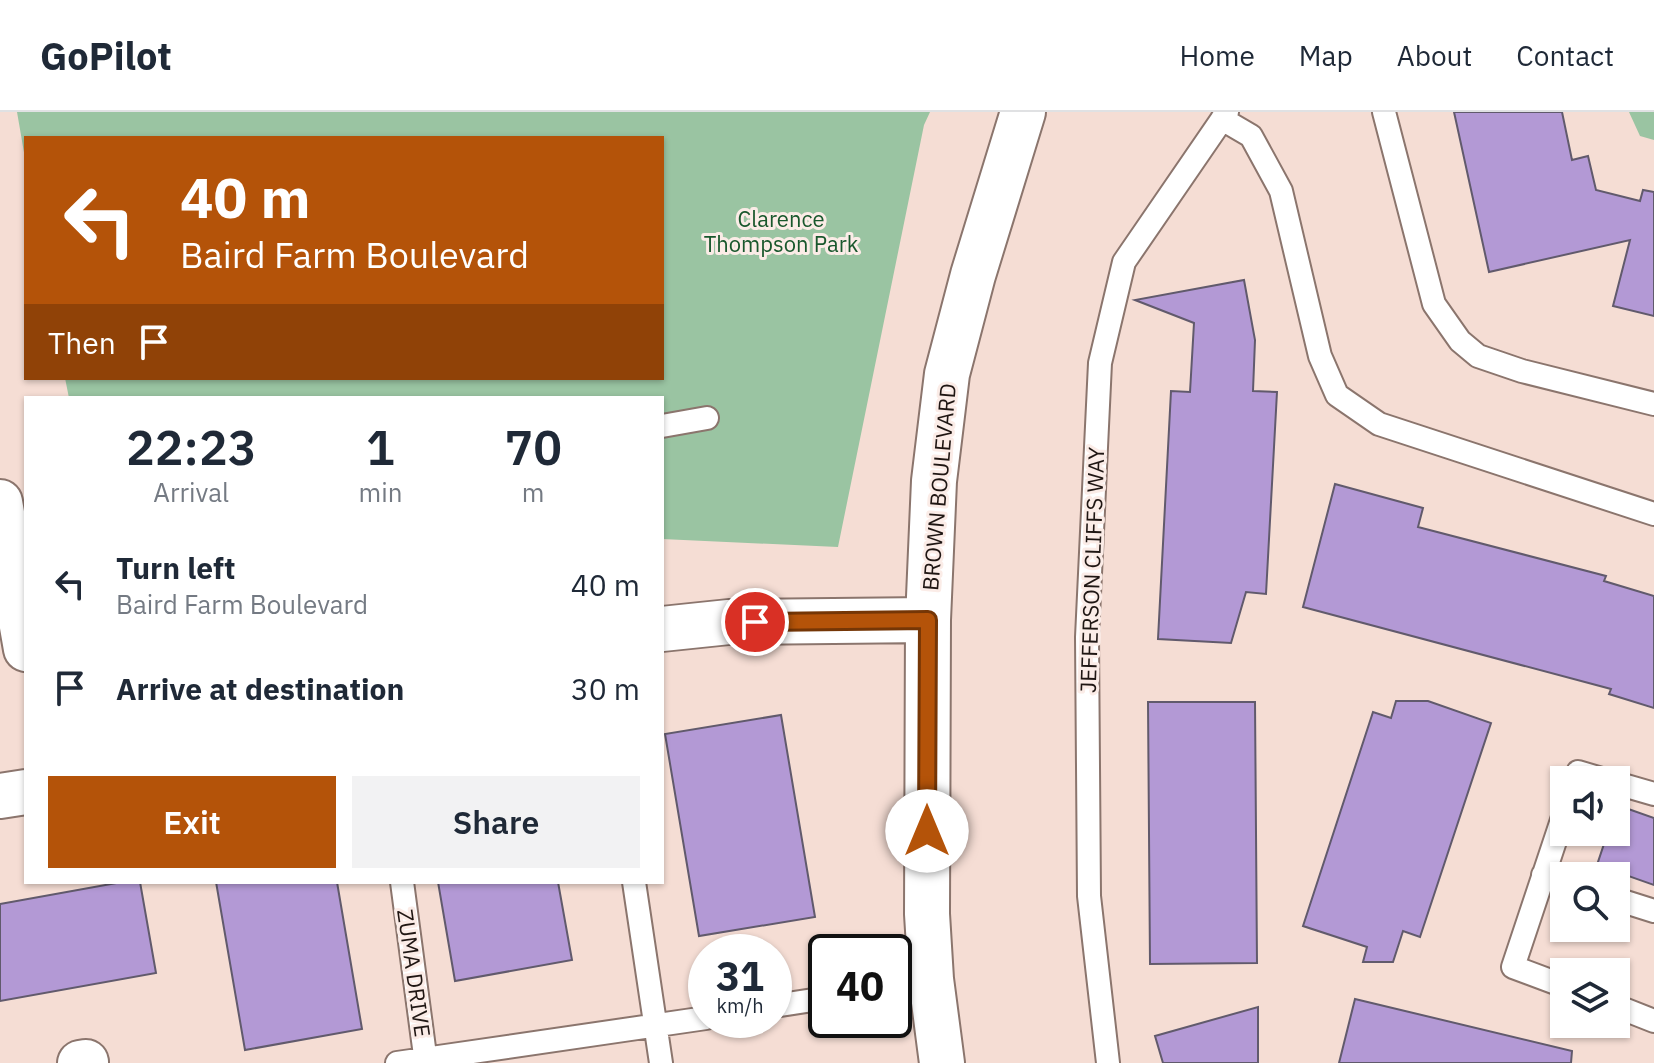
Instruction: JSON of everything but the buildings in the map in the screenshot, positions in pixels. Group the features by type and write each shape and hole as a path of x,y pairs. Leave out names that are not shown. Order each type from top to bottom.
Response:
{"street":[{"name":"BROWN BOULEVARD","path":"942,1063 912,983 927,914 928,620 934,481 947,374 1023,112"},
{"path":"0,502 24,638"},
{"path":"664,629 729,622 928,620"},
{"path":"0,796 24,792"},
{"path":"80,1063 86,1062"}],"lane":[{"path":"1384,112 1434,304 1460,341 1478,356 1522,371 1654,404"},
{"path":"1225,115 1251,136 1281,191 1320,356 1337,395 1379,424 1654,514"},
{"name":"JEFFERSON CLIFFS WAY","path":"1108,1063 1089,896 1087,637 1100,363 1124,262 1225,115"},
{"path":"664,426 707,418"},
{"path":"1630,787 1654,794"},
{"name":"ZUMA DRIVE","path":"402,884 426,1061"},
{"path":"634,884 661,1063"},
{"path":"1550,887 1513,967 1550,981"},
{"path":"1630,903 1654,911"},
{"path":"1630,1012 1654,1021"},
{"path":"397,1063 688,1021"}],"green space":[{"name":"Clarence Thompson Park","path":"17,112 930,112 924,125 838,547 664,539 664,396 69,396 65,380 664,380 664,136 24,136 24,152"},
{"path":"1629,112 1654,112 1654,140 1640,136"}],"route":[{"path":"755,622 928,620 927,831"}]}
